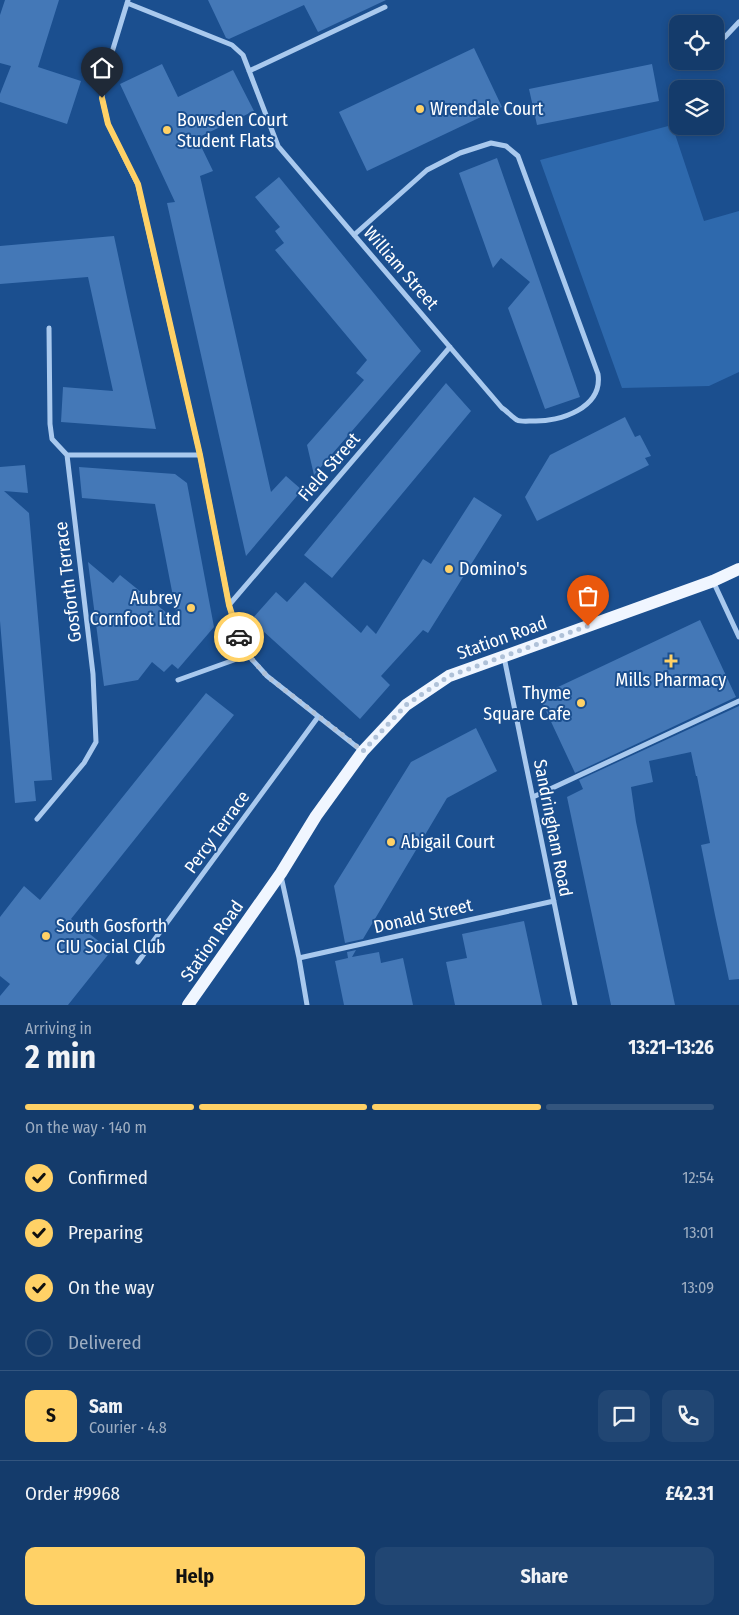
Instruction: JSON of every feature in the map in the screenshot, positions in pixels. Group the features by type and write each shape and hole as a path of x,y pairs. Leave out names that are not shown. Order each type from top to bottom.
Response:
{"main road":[{"name":"Station Road","path":"188,1005 281,873 316,816 363,751 406,705 449,676 713,581 739,569"}],"street":[{"path":"363,751 267,676 248,655 238,634 229,605 200,455 138,184 108,124 102,98 105,75 127,2 232,45 243,55 250,71 385,7"},
{"path":"724,38 739,22"},
{"name":"William Street","path":"250,71 278,146 354,235 450,347 502,408 518,421 547,422 577,411 594,398 600,384 598,374 518,156 506,146 492,144 460,153 427,170 354,235"},
{"path":"49,328 50,424 52,439 67,455 200,455"},
{"name":"Field Street","path":"229,605 450,347"},
{"name":"Gosforth Terrace","path":"37,819 84,763 96,742 93,674 67,455"},
{"path":"713,581 739,638"},
{"path":"178,680 248,655"},
{"name":"Sandringham Road","path":"504,657 575,1005"},
{"path":"533,797 739,701"},
{"name":"Percy Terrace","path":"138,962 318,717"},
{"path":"281,873 307,1005"},
{"name":"Donald Street","path":"299,958 554,901"}],"shaded area":[{"path":"669,126 669,135 675,135 704,221 739,211 739,372 709,386 622,388 540,160"}],"building":[{"path":"5,0 59,0 38,67 81,81 67,124 0,102 0,94 11,66 0,63 0,15"},
{"path":"208,0 386,0 318,32 304,5 229,39 226,38"},
{"name":"Wrendale Court","path":"474,48 502,107 367,171 339,112"},
{"path":"162,64 178,97 233,70 254,111 197,138 213,171 200,176 271,492 286,476 302,490 246,556 167,203 175,202 120,84"},
{"path":"652,64 659,101 537,125 529,89"},
{"path":"497,158 580,397 545,409 508,308 530,282 501,258 493,268 459,173"},
{"path":"279,177 421,351 314,475 307,445 364,380 356,373 367,360 275,250 284,243 275,231 280,227 255,197"},
{"path":"114,236 156,429 61,422 63,387 113,391 88,277 0,284 0,246"},
{"path":"446,383 471,411 332,578 304,555"},
{"path":"625,417 635,437 640,435 651,456 645,458 649,465 537,521 525,497 550,455"},
{"path":"25,465 28,493 4,491 29,513 52,780 34,781 36,801 15,803 0,621 0,467"},
{"path":"79,467 175,474 187,483 214,627 178,669 172,664 164,672 152,662 138,680 104,686 88,562 113,583 120,575 178,622 155,504 82,498"},
{"path":"474,497 502,515 428,633 423,630 381,676 390,685 360,719 251,620 276,592 287,602 305,582 361,633 367,625 376,634 423,559 431,564"},
{"path":"700,620 736,697 575,773 539,696"},
{"path":"206,693 234,715 71,919 111,951 68,1005 0,1005 0,996 10,984 0,976 0,917 24,886 40,900"},
{"path":"739,706 739,979 729,980 715,915 701,845 710,843 691,752 649,761 653,782 631,787 636,822 675,1005 611,1005 567,797 583,789 579,780"},
{"name":"Abigail Court","path":"476,728 497,771 447,798 363,939 345,943 334,886 411,762"},
{"path":"524,921 542,1005 455,1005 446,962 467,958 462,934"},
{"path":"356,950 352,957 379,952 381,963 403,958 413,1005 344,1005 335,961 348,958 347,952"}],"way so far":[{"path":"239,637 248,655 267,676 363,751 406,705 449,676 588,626"}],"place":[{"name":"Wrendale Court","path":"420,109"},
{"name":"Bowsden Court Student Flats","path":"167,130"},
{"name":"Domino's","path":"449,569"},
{"name":"Aubrey Cornfoot Ltd","path":"191,608"},
{"name":"Mills Pharmacy","path":"671,661"},
{"name":"Thyme Square Cafe","path":"581,703"},
{"name":"Abigail Court","path":"391,842"},
{"name":"South Gosforth CIU Social Club","path":"46,936"}],"route":[{"path":"102,98 108,124 138,184 200,455 229,605 239,637"}]}
